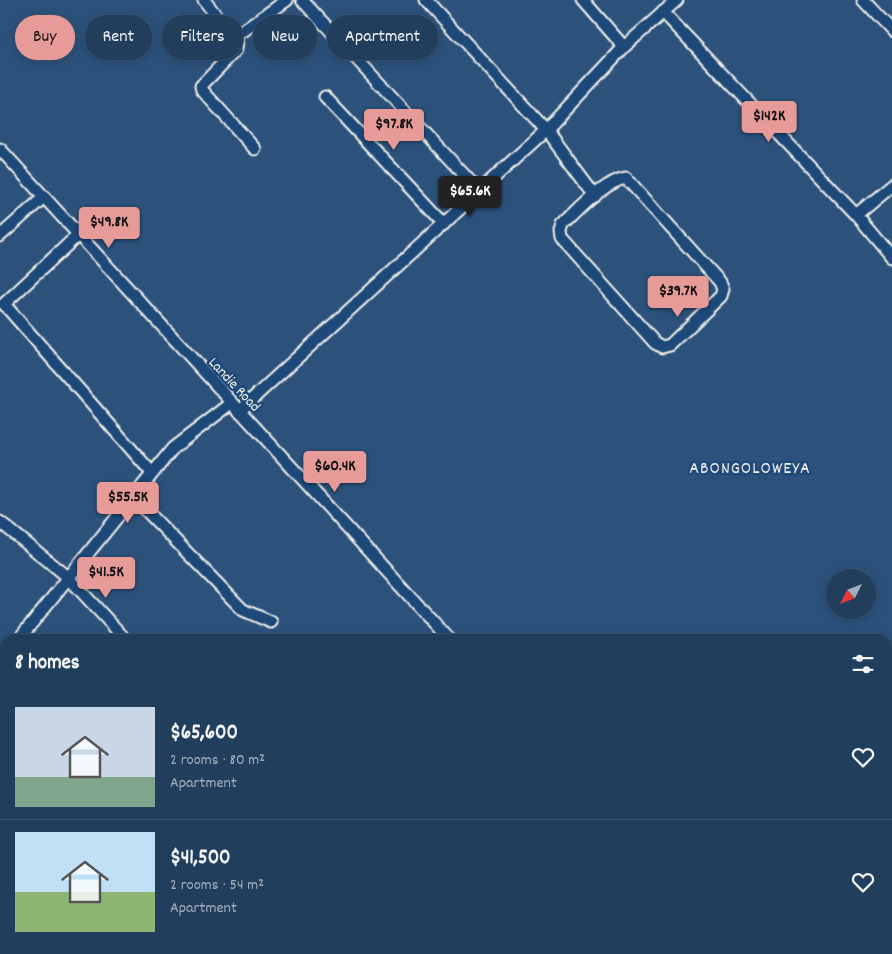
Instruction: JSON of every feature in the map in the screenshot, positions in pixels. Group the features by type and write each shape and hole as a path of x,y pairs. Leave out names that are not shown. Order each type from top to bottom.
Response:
{"street":[{"path":"204,0 216,15"},
{"path":"243,30 287,0"},
{"path":"302,0 480,192"},
{"path":"426,0 546,130 596,196"},
{"path":"583,0 624,47"},
{"path":"23,634 133,496 183,439 235,407 444,224 546,130 624,47 677,0"},
{"path":"863,0 892,31"},
{"path":"664,12 856,215 892,258"},
{"path":"227,60 202,86 202,90 255,149"},
{"path":"325,97 444,224"},
{"name":"Landie Road","path":"0,149 444,634"},
{"path":"626,178 720,282 723,290 721,296 670,345 662,347 655,344 562,239 560,232 563,225 596,196 618,180 626,178"},
{"path":"856,215 892,184"},
{"path":"0,236 44,197"},
{"path":"78,235 2,306 152,473"},
{"path":"133,496 243,610 271,622"},
{"path":"0,522 68,577 120,634"}],"district":[{"name":"ABONGOLOWEYA","path":"750,467"}]}
